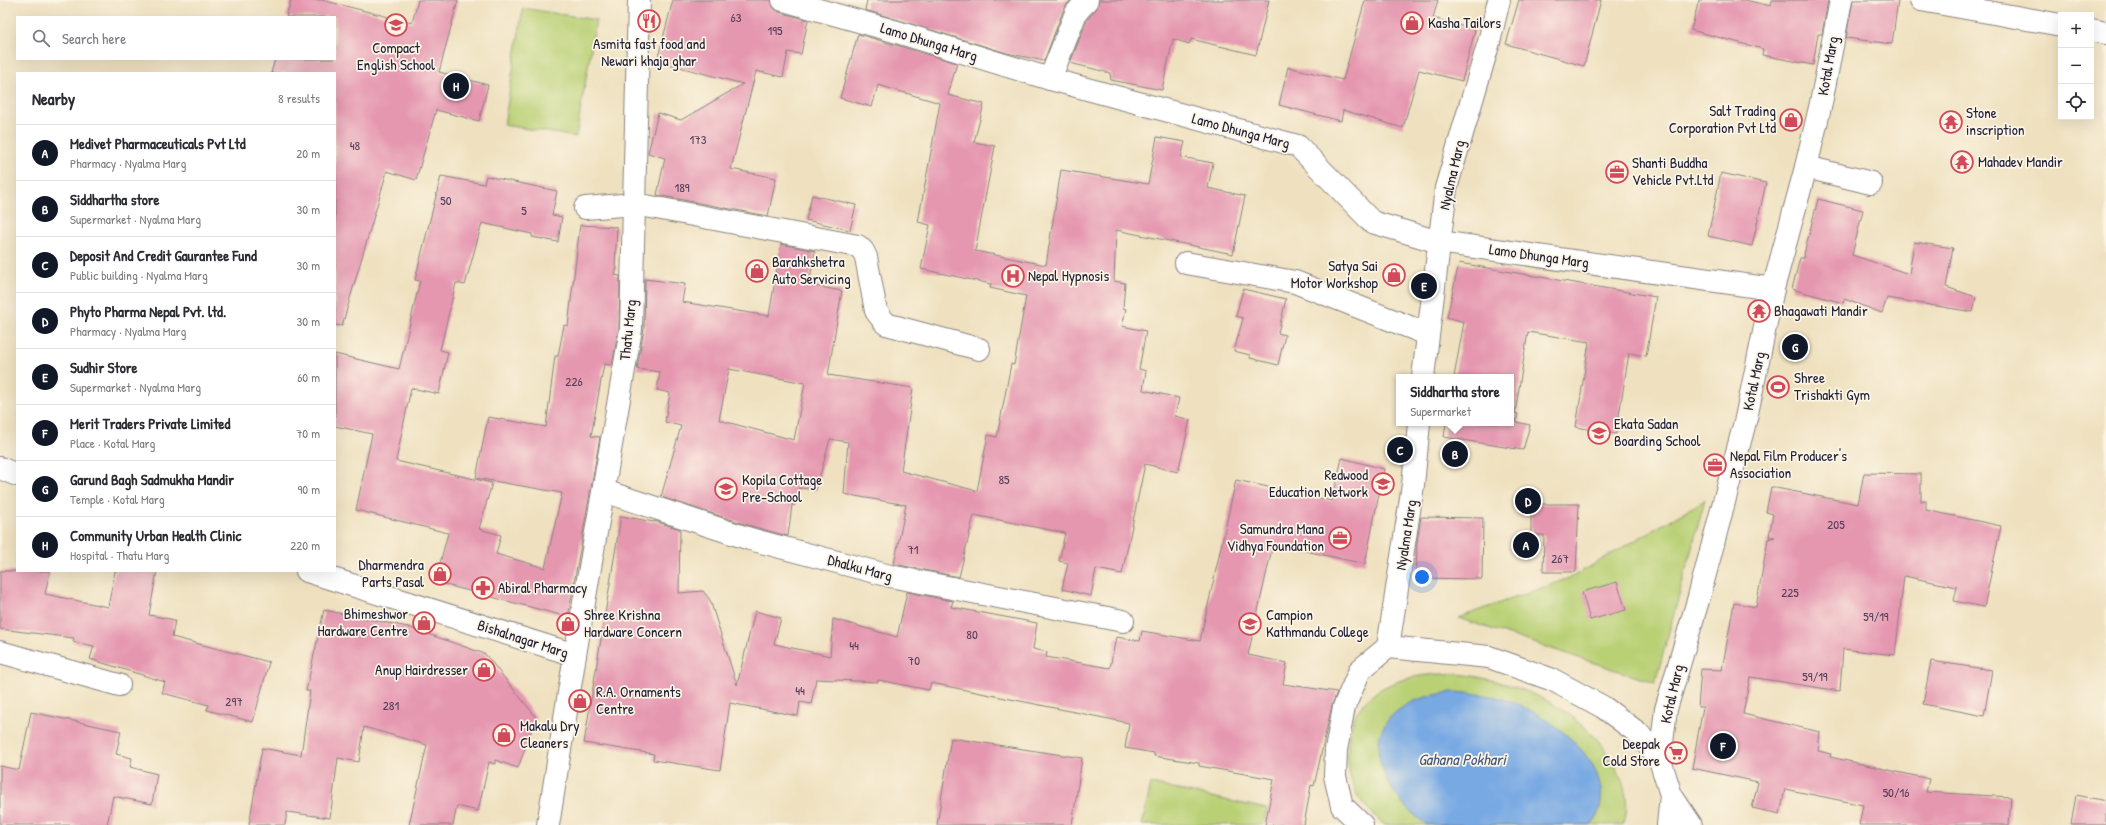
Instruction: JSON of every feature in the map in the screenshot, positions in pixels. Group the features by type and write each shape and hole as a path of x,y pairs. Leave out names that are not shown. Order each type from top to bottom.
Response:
{"street":[{"name":"Thatu Marg","path":"575,655 631,328 639,0"},
{"name":"Lamo Dhunga Marg","path":"783,0 894,31 1050,79 1298,146 1372,222 1439,242 1773,289"},
{"path":"1050,79 1076,13 1087,0"},
{"name":"Nyalma Marg","path":"1423,374 1446,188 1489,42 1499,0"},
{"name":"Kotal Marg","path":"1660,760 1666,709 1699,597 1746,418 1773,289 1806,167 1821,103 1841,0"},
{"path":"1921,0 2058,24"},
{"path":"2094,31 2106,33"},
{"path":"1806,167 1871,183"},
{"path":"585,208 635,204 858,246 863,251 866,258 876,311 886,324 979,349"},
{"path":"1186,263 1295,282 1427,334"},
{"name":"Nyalma Marg","path":"1388,647 1413,485 1419,426"},
{"path":"0,468 16,474"},
{"name":"Dhalku Marg","path":"604,491 750,539 890,576 1122,621"},
{"name":"Bishalnagar Marg","path":"311,572 575,655 548,825"},
{"path":"1362,825 1342,806 1335,776 1336,750 1344,707 1360,670 1388,647 1489,657 1553,680 1603,707 1638,734 1660,760 1671,795 1691,825"},
{"path":"0,652 119,685"},
{"path":"1668,825 1671,795"}],"green space":[{"path":"523,8 596,20 576,137 504,125"},
{"path":"1705,500 1655,683 1458,618 1572,577"},
{"name":"Gahana Pokhari","path":"1459,674 1506,684 1529,692 1571,716 1589,731 1604,749 1617,769 1623,782 1627,804 1623,825 1384,825 1362,802 1356,793 1349,769 1348,745 1352,725 1360,708 1372,696 1386,686 1403,680 1421,676"},
{"path":"1151,784 1267,809 1263,825 1142,825"}],"water":[{"name":"Gahana Pokhari","path":"1452,692 1485,695 1501,698 1517,704 1534,712 1568,736 1583,752 1594,769 1601,787 1600,806 1592,825 1428,825 1415,815 1402,802 1391,787 1383,771 1379,754 1379,738 1386,722 1406,705 1438,694"}],"building":[{"path":"291,0 322,0 412,23 418,0 458,0 439,72 488,85 479,121 436,110 416,180 387,171 342,326 336,325 336,72 271,72 275,60 336,60 336,16 286,16"},
{"path":"673,0 771,0 774,8 779,12 808,20 801,54 788,52 783,77 756,71 731,169 776,178 768,216 657,195 665,158 648,153 658,113 681,120 743,84 657,61"},
{"path":"867,0 1071,0 1064,8 1044,61 1007,53 865,10"},
{"path":"1099,0 1269,0 1256,55 1191,39 1189,44 1173,39 1162,90 1111,80 1110,73 1070,63 1087,20 1097,8"},
{"path":"1365,0 1438,0 1433,18 1475,30 1462,81 1419,70 1403,128 1343,110 1341,121 1279,105 1288,67 1343,80"},
{"path":"1519,0 1601,0 1584,66 1506,44"},
{"path":"1699,0 1745,0 1771,6 1772,0 1828,0 1822,34 1818,34 1813,65 1762,55 1763,49 1691,30"},
{"path":"1853,0 1898,0 1892,44 1846,38"},
{"path":"858,34 957,63 948,95 984,104 974,142 995,146 975,251 1046,265 1061,170 1148,184 1157,137 1185,142 1181,157 1213,163 1208,188 1245,196 1233,254 1116,230 1114,281 1125,283 1123,308 1126,309 1122,326 1146,331 1139,369 1146,371 1143,390 1179,398 1175,416 1190,420 1178,472 1145,464 1122,574 1096,569 1091,596 1062,589 1068,563 1059,561 1065,533 974,515 959,577 894,564 906,505 844,494 848,442 830,439 816,490 799,488 795,505 792,505 788,536 754,527 661,497 681,426 665,422 670,393 657,390 660,372 637,369 644,329 645,279 685,284 682,302 769,316 781,244 815,251 809,285 842,291 828,375 913,388 901,471 977,491 988,435 997,437 1011,364 1014,365 1026,296 990,288 991,284 921,269 930,225 918,222 940,103 878,85 872,107 840,98","holes":["729,369 805,383 794,440 719,420"]},
{"path":"1721,173 1766,183 1752,246 1708,236"},
{"path":"441,176 484,184 486,176 557,191 552,215 562,217 558,242 532,237 532,234 482,223 465,285 456,283 440,350 448,352 439,394 411,388 396,461 492,483 479,529 501,535 496,554 545,568 562,493 476,478 488,417 546,427 555,356 558,356 564,325 568,326 580,225 617,227 615,266 617,267 615,275 620,276 619,328 612,365 604,364 591,436 600,437 568,617 435,582 448,533 356,510 372,434 336,426 336,354 399,369 420,281 415,280"},
{"path":"812,195 856,205 850,230 806,220"},
{"path":"1818,199 1863,210 1852,255 1909,274 1914,242 1953,248 1946,287 1976,297 1973,312 1887,298 1882,313 1844,299 1843,303 1792,289 1800,258 1803,258"},
{"path":"1459,263 1656,297 1646,356 1629,353 1616,434 1576,427 1589,342 1528,332 1515,413 1518,414 1516,422 1530,425 1523,450 1444,437 1446,426 1514,426 1514,374 1455,374 1464,322 1447,317"},
{"path":"1243,289 1286,299 1278,333 1285,335 1278,365 1250,358 1250,355 1234,351 1243,318 1236,316"},
{"path":"1342,458 1384,469 1365,564 1273,544 1248,655 1287,663 1283,684 1337,692 1332,705 1314,786 1311,785 1304,825 1265,825 1274,779 1199,766 1199,763 1154,756 1154,753 1125,748 1129,723 931,683 929,690 878,680 878,682 816,679 811,704 800,702 798,716 730,703 720,770 653,760 654,754 584,743 621,516 654,521 680,529 679,593 703,591 710,600 737,685 755,611 781,618 774,644 830,656 833,619 897,637 907,592 953,601 951,607 1037,623 1033,649 1047,652 1046,657 1110,668 1116,637 1140,641 1142,631 1200,641 1236,480 1332,501"},
{"path":"1864,473 1921,474 1921,501 1926,500 1926,510 2001,526 1984,607 1954,601 1957,587 1904,576 1895,655 1843,649 1840,691 1750,677 1743,714 1820,732 1818,751 1831,754 1830,757 1929,779 1926,792 2011,797 2009,825 1859,825 1863,805 1785,789 1780,814 1752,808 1758,782 1692,768 1703,707 1698,707 1701,669 1722,670 1734,603 1756,607 1768,539 1775,537 1769,537 1773,514 1766,512 1771,487 1858,504"},
{"path":"1531,504 1579,504 1576,572 1543,572 1544,535 1531,535"},
{"path":"1421,517 1483,518 1482,579 1416,578 1417,543"},
{"path":"0,571 50,572 45,594 108,607 115,572 157,572 149,615 175,620 172,637 269,662 253,722 207,710 209,705 162,693 165,682 90,659 94,646 73,642 74,638 0,629"},
{"path":"1617,582 1626,610 1590,620 1582,592"},
{"path":"324,610 408,627 485,654 536,717 518,768 495,760 495,764 489,762 478,811 457,806 453,825 409,825 427,745 364,727 359,762 338,758 330,818 287,812 285,825 249,825 262,748 301,755 310,691 306,691"},
{"path":"1931,661 1992,670 1984,716 1923,704"},
{"path":"31,712 121,731 116,754 132,758 130,767 157,774 152,804 113,796 107,825 0,825 0,766 19,770"},
{"path":"951,738 1082,758 1072,825 937,825"},
{"path":"2076,795 2106,801 2106,825 2071,825"}],"place":[{"name":"Asmita fast food and Newari khaja ghar","path":"649,21"},
{"name":"Kasha Tailors","path":"1412,23"},
{"name":"Compact English School","path":"396,25"},
{"name":"Community Urban Health Clinic","path":"456,86"},
{"name":"Salt Trading Corporation Pvt Ltd","path":"1791,120"},
{"name":"Stone inscription","path":"1951,122"},
{"name":"Mahadev Mandir","path":"1962,162"},
{"name":"Shanti Buddha Vehicle Pvt.Ltd","path":"1617,172"},
{"name":"Barahkshetra Auto Servicing","path":"757,271"},
{"name":"Satya Sai Motor Workshop","path":"1394,275"},
{"name":"Nepal Hypnosis","path":"1013,276"},
{"name":"Sudhir Store","path":"1424,286"},
{"name":"Bhagawati Mandir","path":"1759,311"},
{"name":"Garund Bagh Sadmukha Mandir","path":"1795,347"},
{"name":"Shree Trishakti Gym","path":"1778,387"},
{"name":"Ekata Sadan Boarding School","path":"1599,433"},
{"name":"Deposit And Credit Gaurantee Fund","path":"1400,450"},
{"name":"Siddhartha store","path":"1455,454"},
{"name":"Nepal Film Producer's Association","path":"1715,465"},
{"name":"Redwood Education Network","path":"1383,484"},
{"name":"Kopila Cottage Pre-School","path":"726,489"},
{"name":"Phyto Pharma Nepal Pvt. ltd.","path":"1528,501"},
{"name":"Samundra Mana Vidhya Foundation","path":"1340,538"},
{"name":"Medivet Pharmaceuticals Pvt Ltd","path":"1526,545"},
{"name":"Dharmendra Parts Pasal","path":"440,574"},
{"name":"Abiral Pharmacy","path":"483,588"},
{"name":"Bhimeshwor Hardware Centre","path":"424,623"},
{"name":"Shree Krishna Hardware Concern","path":"568,624"},
{"name":"Campion Kathmandu College","path":"1250,624"},
{"name":"Anup Hairdresser","path":"484,670"},
{"name":"R.A. Ornaments Centre","path":"580,701"},
{"name":"Makalu Dry Cleaners","path":"504,735"},
{"name":"Merit Traders Private Limited","path":"1723,746"},
{"name":"Deepak Cold Store","path":"1676,753"}]}
